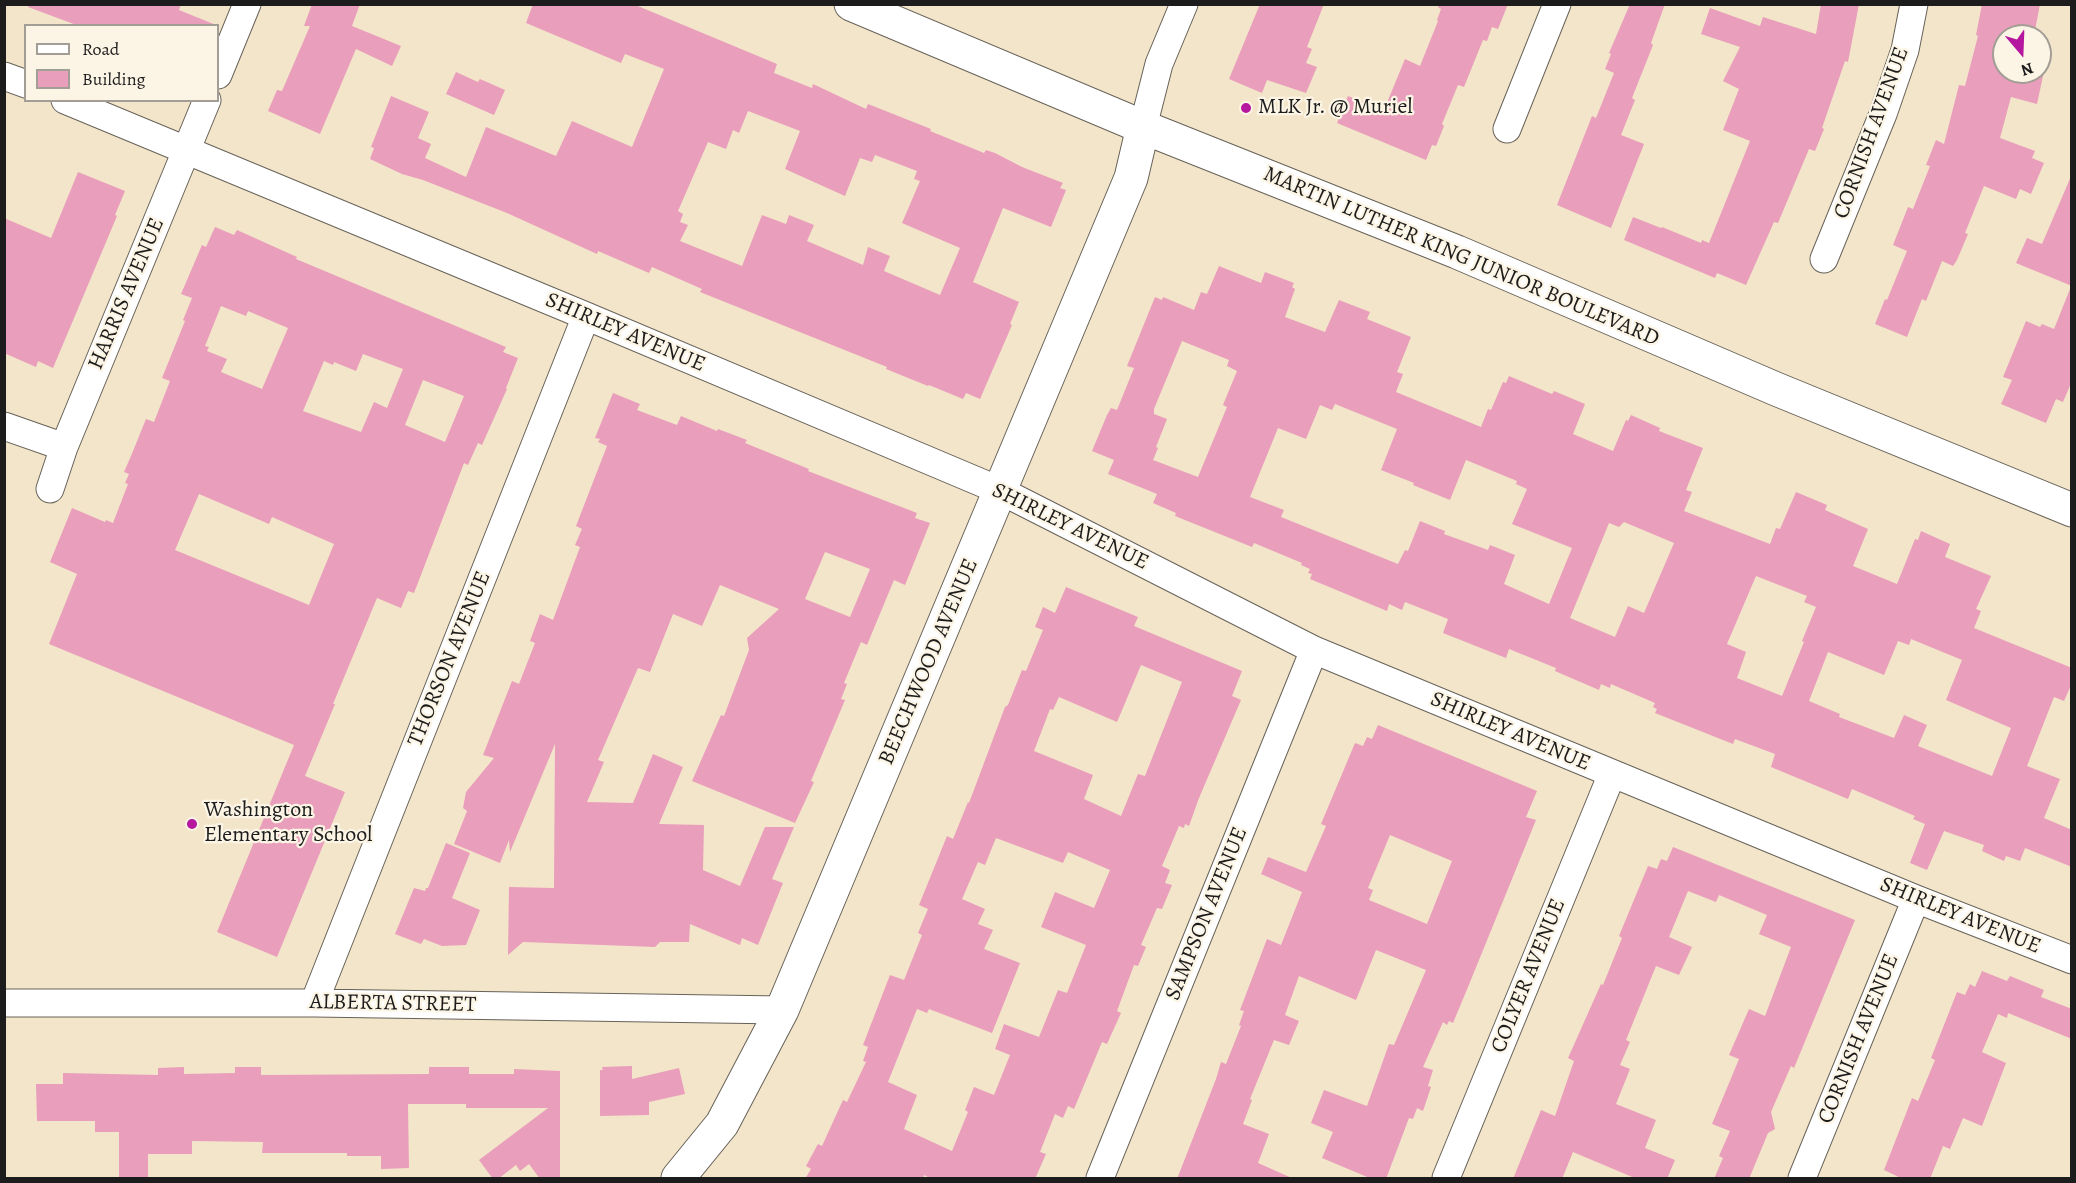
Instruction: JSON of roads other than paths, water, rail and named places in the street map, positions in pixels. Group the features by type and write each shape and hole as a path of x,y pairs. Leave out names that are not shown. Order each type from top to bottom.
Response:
{"main road":[{"name":"MARTIN LUTHER KING JUNIOR BOULEVARD","path":"851,4 1143,127 1457,252 1776,389 2072,510"},
{"name":"BEECHWOOD AVENUE","path":"678,1179 722,1124 782,1010 1131,178 1143,127"}],"street":[{"path":"219,73 247,4"},
{"path":"1143,127 1159,64 1184,4"},
{"path":"1507,129 1557,4"},
{"name":"CORNISH AVENUE","path":"1824,259 1884,114 1905,50 1914,4"},
{"path":"4,76 24,83"},
{"name":"SHIRLEY AVENUE","path":"70,102 1001,491 1314,650 1916,899 2072,960"},
{"name":"HARRIS AVENUE","path":"50,489 64,447 206,102"},
{"name":"THORSON AVENUE","path":"314,1003 586,316"},
{"path":"4,426 64,447"},
{"name":"SAMPSON AVENUE","path":"1100,1179 1314,650"},
{"name":"COLYER AVENUE","path":"1446,1179 1612,774"},
{"name":"CORNISH AVENUE","path":"1802,1179 1916,899"},
{"name":"ALBERTA STREET","path":"4,1003 314,1003 782,1010"}],"place":[{"name":"MLK Jr. @ Muriel","path":"1246,108"},
{"name":"Washington Elementary School","path":"192,824"}]}
